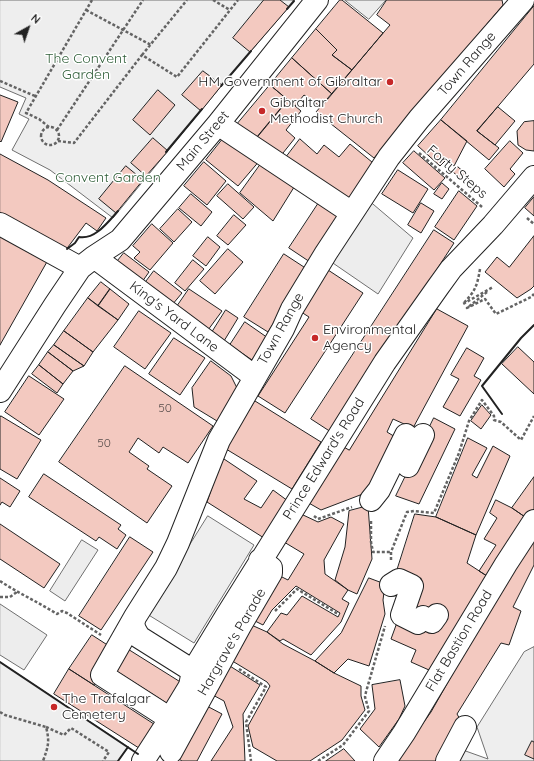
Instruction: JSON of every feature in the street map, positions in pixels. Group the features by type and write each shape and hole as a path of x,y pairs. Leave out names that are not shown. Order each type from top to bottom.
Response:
{"street":[{"name":"Main Street","path":"0,391 55,304 87,262 120,240 218,124 317,0"},
{"name":"Town Range","path":"118,646 168,564 178,543 219,440 283,329 292,308 389,157 519,1"},
{"path":"218,124 352,214"},
{"name":"Prince Edward's Road","path":"143,761 177,723 190,686 193,671 260,560 385,362 451,269 534,178"},
{"name":"King's Yard Lane","path":"0,224 87,262 255,377"},
{"path":"371,500 415,435"},
{"name":"Flat Bastion Road","path":"385,761 534,521"},
{"name":"Hargrave's Parade","path":"171,752 177,723 223,658 272,572 271,568 260,560"},
{"path":"391,585 399,580 412,586 402,615 418,623 423,617 432,622 437,615"},
{"path":"135,617 133,624 140,637 193,671"},
{"path":"118,646 102,675 177,723"},
{"path":"447,761 465,727"}],"path":[{"path":"58,141 59,135 57,130 52,127 48,127 26,113 92,0"},
{"path":"57,130 143,0"},
{"path":"48,127 42,132 42,140 46,144 51,145 58,141 74,143 142,55 187,0"},
{"path":"213,0 230,10"},
{"path":"142,55 177,77 238,0"},
{"path":"86,10 151,45"},
{"path":"0,81 35,96"},
{"name":"Forty Steps","path":"403,139 497,220"},
{"path":"481,266 478,283 474,293 463,304 493,287 467,308 485,299 496,314 531,297 534,294"},
{"path":"391,585 391,552 407,512 414,511 434,513 459,453 469,421 482,400 494,416 494,420 501,422 521,440 534,416"},
{"path":"295,505 318,519 371,500 371,542 373,552 391,552"},
{"path":"0,581 57,614 62,611 67,613 118,646"},
{"path":"274,612 297,589 338,614"},
{"path":"0,597 10,598 17,592"},
{"path":"318,761 343,745 370,711 365,697 386,622"},
{"path":"223,658 266,687 246,722 251,761"},
{"path":"0,712 5,716 46,727 64,735 71,728 109,752 103,761"},
{"path":"43,761 49,745 49,737 46,727"}],"green space":[{"name":"The Convent Garden","path":"0,0 294,1 222,85 113,218 50,170 12,150 29,119 19,114 26,98 0,87"},
{"path":"208,516 254,545 194,643 147,614"},
{"path":"534,647 534,761 454,761 460,749 488,759 477,727 524,652"},
{"path":"0,662 128,747 118,761 0,761"}],"shaded area":[{"path":"345,0 386,0 369,19"},
{"path":"367,199 413,238 378,294 327,259"},
{"path":"82,540 98,550 65,601 50,591"},
{"path":"0,604 47,635 24,670 0,655"}],"building":[{"path":"264,0 280,0 289,7 250,52 233,38"},
{"path":"340,0 342,0 383,33 352,70 332,55 337,50 316,29"},
{"name":"HM Government of Gibraltar","path":"387,0 502,0 503,5 374,158 316,112 390,25 377,15"},
{"path":"534,6 534,64 477,131 499,148 489,160 441,120"},
{"path":"316,29 337,50 332,55 352,70 332,94 292,58"},
{"path":"292,58 332,94 321,107 304,95 295,106 270,85"},
{"path":"203,71 222,85 201,111 182,95"},
{"path":"270,85 288,100 254,141 234,128"},
{"path":"158,90 175,105 150,135 133,120"},
{"path":"0,95 18,102 1,142 0,141"},
{"path":"288,100 301,111 286,130 295,138 279,158 254,141"},
{"path":"498,107 515,121 495,145 477,131"},
{"path":"441,120 467,141 454,166 446,160 440,166 418,146"},
{"path":"534,121 534,151 526,150 518,145 517,131 524,122"},
{"path":"226,135 261,159 238,186 206,160"},
{"path":"153,138 168,151 146,176 131,163"},
{"path":"300,139 317,154 324,145 339,157 350,144 378,167 351,205 284,160"},
{"path":"510,141 523,153 510,169 515,174 504,187 485,169"},
{"path":"414,151 445,178 434,190 403,163"},
{"path":"0,154 48,180 106,218 97,231 86,223 65,251 0,218"},
{"path":"263,161 296,184 273,221 240,193"},
{"path":"204,162 226,181 207,205 184,186"},
{"path":"126,166 143,180 116,213 99,199"},
{"path":"458,167 465,173 461,179 453,172"},
{"path":"398,170 428,189 413,213 382,194"},
{"path":"442,183 449,189 442,199 434,194"},
{"path":"228,184 254,207 243,219 217,196"},
{"path":"459,191 477,206 454,240 435,227"},
{"path":"191,194 212,212 201,226 179,208"},
{"path":"534,197 534,216 525,208"},
{"path":"320,201 340,214 310,262 289,248"},
{"path":"421,203 434,211 421,233 408,225"},
{"path":"178,209 192,222 174,242 160,229"},
{"path":"234,215 246,225 228,245 217,236"},
{"path":"152,224 173,243 150,270 134,258 140,252 133,246"},
{"path":"434,230 454,243 331,432 311,419"},
{"path":"0,232 48,260 0,345"},
{"path":"534,236 534,286 517,298 485,272 497,257 509,267"},
{"path":"208,237 220,247 206,266 193,256"},
{"path":"228,249 243,262 215,294 200,281"},
{"path":"124,253 149,272 142,282 116,263"},
{"path":"284,254 307,269 268,332 244,317"},
{"path":"193,260 204,269 185,291 175,283"},
{"name":"Environmental Agency","path":"325,268 363,293 285,413 258,396 309,317 298,310"},
{"path":"154,271 182,293 172,305 145,283"},
{"path":"101,282 110,289 98,306 88,298"},
{"path":"110,289 129,304 118,320 98,306"},
{"path":"189,289 222,311 208,330 176,308"},
{"path":"88,298 118,320 93,352 64,331"},
{"path":"437,309 468,326 413,428 393,419 387,432 397,438 368,492 321,510 307,502 342,446 349,450"},
{"path":"226,310 238,318 224,341 211,334"},
{"path":"139,311 171,333 145,369 114,347"},
{"path":"245,322 268,338 252,360 230,345"},
{"path":"64,331 93,352 84,366 54,345"},
{"path":"174,338 205,358 180,395 149,374"},
{"path":"54,345 84,366 73,371 48,352"},
{"path":"518,347 534,362 534,394 502,364"},
{"path":"467,348 484,358 474,376 481,380 460,416 443,407 459,379 451,375"},
{"path":"48,352 73,371 63,384 39,365"},
{"path":"211,361 231,376 237,388 222,424 194,407 192,388"},
{"path":"39,365 63,384 57,393 32,374"},
{"path":"125,366 213,426 188,463 163,447 159,453 138,438 129,452 149,466 147,469 172,486 147,523 59,462"},
{"path":"29,376 64,399 39,435 5,412"},
{"path":"255,401 321,442 292,489 226,449"},
{"path":"482,405 491,415 481,429 471,421"},
{"path":"1,416 41,440 17,479 0,469"},
{"path":"434,418 455,429 419,504 396,496"},
{"path":"468,438 487,448 472,475 477,478 493,446 510,456 476,535 436,517"},
{"path":"224,459 257,481 244,499 261,508 273,490 288,501 264,538 207,502 220,464"},
{"path":"44,474 121,525 118,529 126,535 117,549 99,537 96,541 29,497"},
{"path":"534,477 534,510 528,519 512,508"},
{"path":"0,478 20,491 10,507 2,502 0,505"},
{"path":"496,500 512,508 528,519 487,576 479,571 496,545 484,539 497,518 490,513"},
{"path":"368,506 372,559 357,594 348,590 335,580 345,547 349,511"},
{"path":"301,514 318,522 331,517 344,524 324,560 325,574 348,590 342,599 349,603 341,622 311,655 283,639 280,641 267,632 281,613 287,615 302,596 338,617 340,613 296,586 272,610 263,625 251,619 276,574 288,580 304,554 284,542"},
{"path":"415,514 436,517 476,535 467,563 487,576 429,670 411,662 416,650 391,639 399,617 429,628 434,628 443,612 431,605 425,615 419,613 417,618 407,613 421,585 396,574"},
{"path":"0,524 60,564 44,588 0,559"},
{"path":"534,535 534,565 513,607 521,611 509,645 501,643 457,714 461,721 436,761 396,761 431,712 495,599"},
{"path":"130,537 153,552 101,630 79,616"},
{"path":"369,578 385,584 383,600 385,614 369,666 348,659 334,673 315,661 341,633"},
{"path":"247,623 267,632 283,644 334,673 361,686 361,696 365,710 342,740 310,761 277,761 253,747 248,726 270,686 267,682 229,659"},
{"path":"92,635 109,646 94,685 69,669"},
{"path":"123,646 182,683 168,704 110,667"},
{"path":"214,656 260,685 243,714 245,761 211,761 233,727 224,701 196,686"},
{"path":"69,669 157,726 142,750 54,694"},
{"path":"400,680 405,706 399,719 379,747 360,729 375,709 372,685"},
{"path":"205,705 222,714 197,761 182,761 177,758"},
{"path":"532,741 534,742 534,759 525,755"},
{"path":"344,749 355,761 326,761"}],"wall":[{"path":"287,9 294,1"},
{"path":"221,86 251,51"},
{"path":"166,152 202,109"},
{"path":"67,249 75,243 79,237 90,236 96,233 118,211"},
{"path":"502,414 482,386 521,338 534,325"},
{"path":"0,662 138,754"},
{"path":"118,761 128,747"}],"place":[{"name":"HM Government of Gibraltar","path":"390,82"},
{"name":"Gibraltar Methodist Church","path":"262,111"},
{"name":"Environmental Agency","path":"315,338"},
{"name":"The Trafalgar Cemetery","path":"54,707"}],"park label":[{"name":"Convent Garden","path":"108,178"}]}
